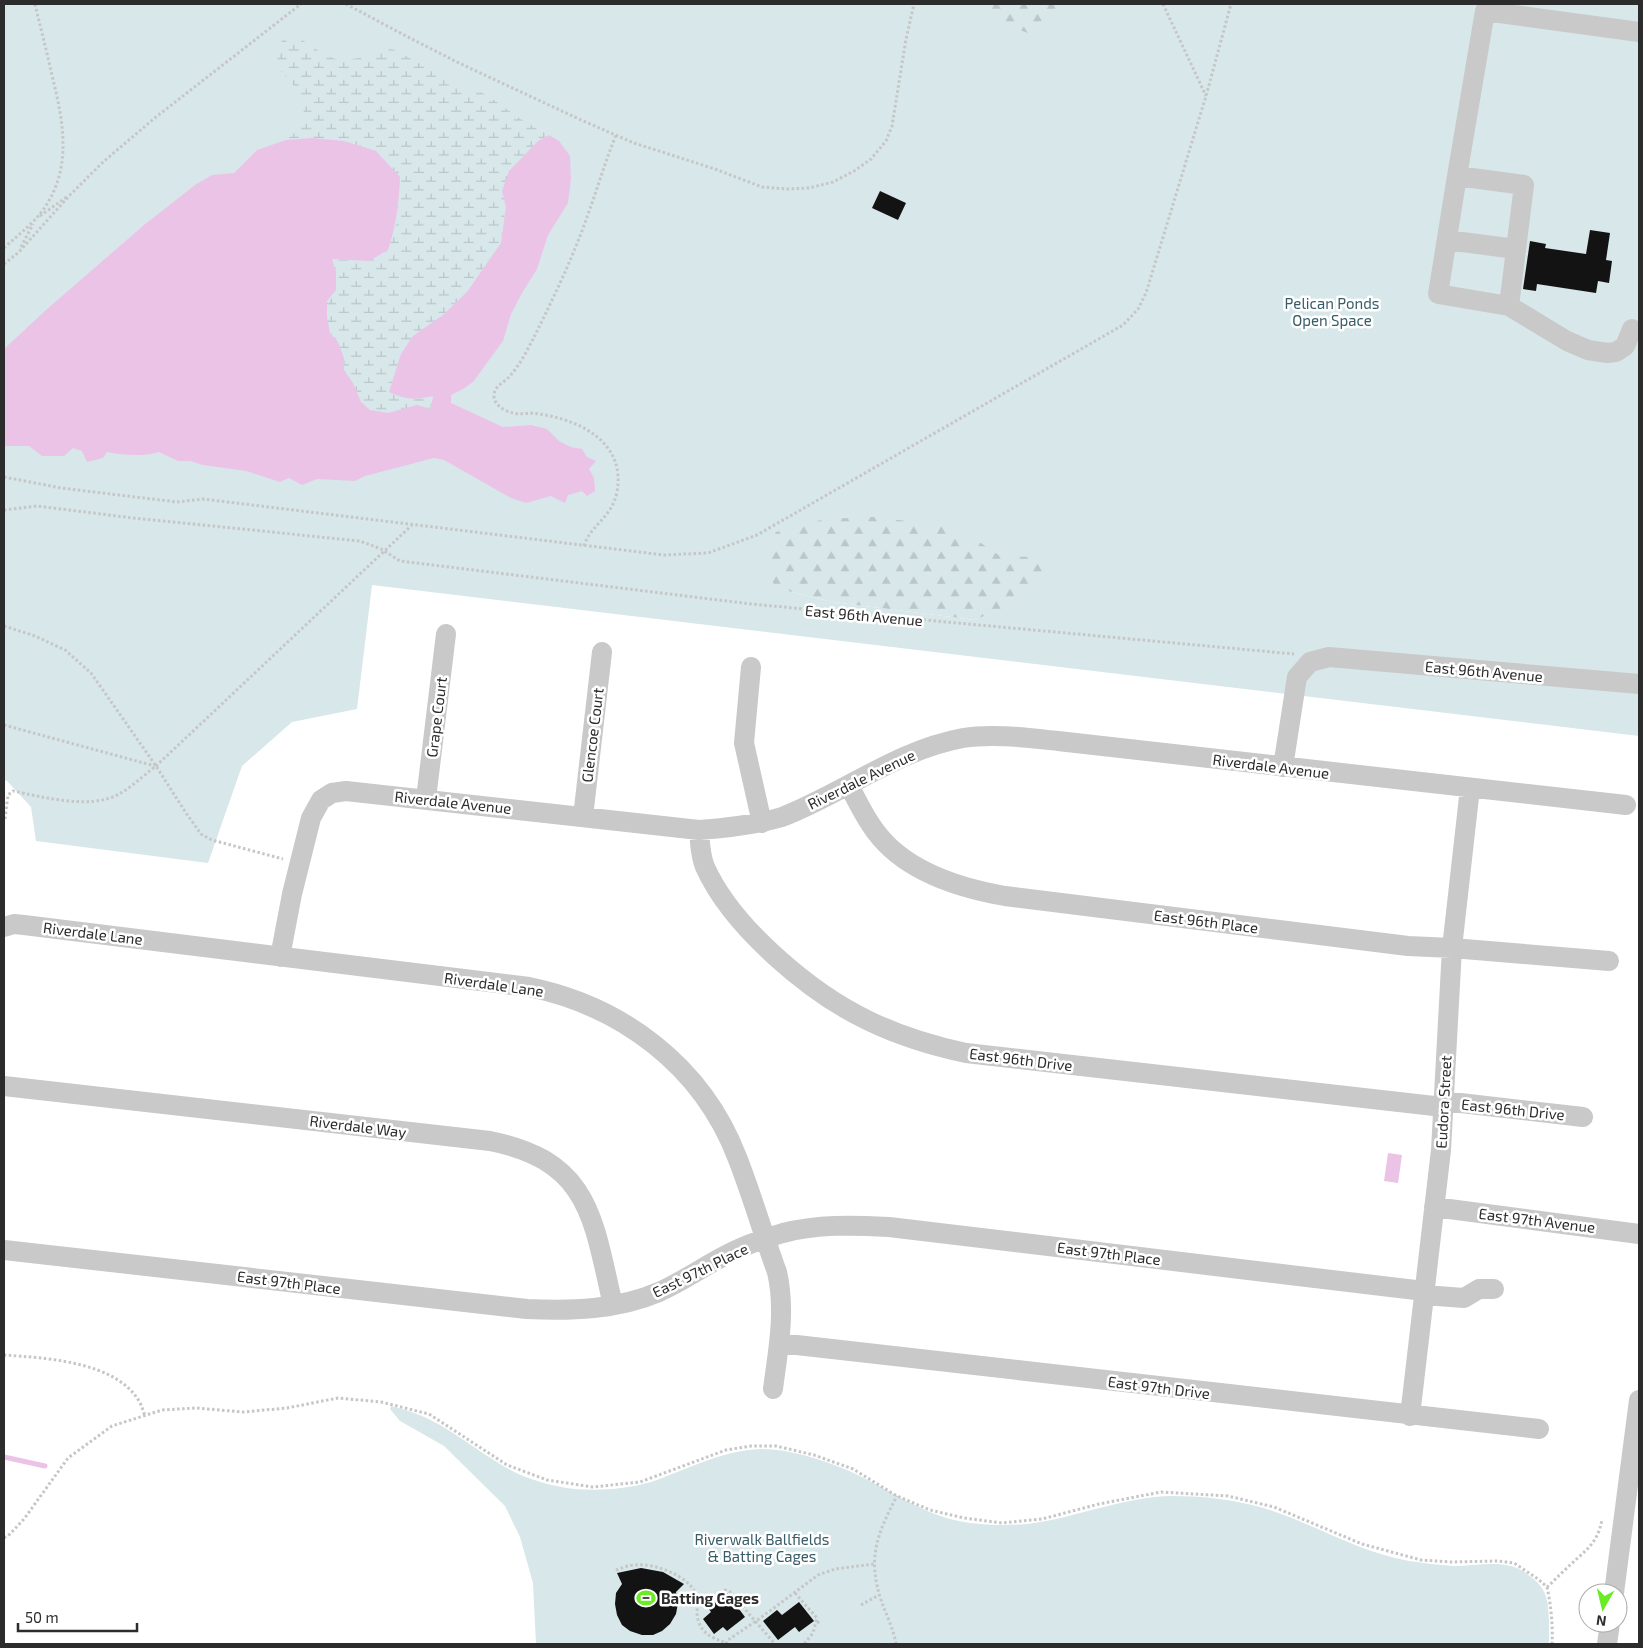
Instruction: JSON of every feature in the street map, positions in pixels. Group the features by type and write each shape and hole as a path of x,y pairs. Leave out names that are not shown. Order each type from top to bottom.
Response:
{"street":[{"path":"1632,329 1625,346 1616,352 1607,353 1588,350 1567,341 1508,306 1438,294 1485,11 1639,32"},
{"path":"1457,176 1524,185 1508,306"},
{"path":"1447,240 1515,249"},
{"name":"Grape Court","path":"426,799 446,634"},
{"name":"Glencoe Court","path":"583,817 602,652"},
{"name":"East 96th Avenue","path":"1284,767 1297,677 1310,662 1329,658 1639,684"},
{"path":"752,666 744,743 762,823"},
{"name":"Riverdale Avenue","path":"280,957 292,894 311,818 321,800 326,796 346,791 699,830 762,823 796,812 870,772 911,753 965,738 987,736 1058,741 1626,805"},
{"name":"East 96th Place","path":"849,785 875,832 900,856 930,873 973,891 1398,944 1610,961"},
{"name":"Eudora Street","path":"1410,1416 1441,1150 1452,948 1470,788"},
{"name":"East 96th Drive","path":"699,830 700,852 715,886 756,937 775,956 808,985 848,1010 889,1030 916,1040 966,1054 1583,1117"},
{"name":"Riverdale Lane","path":"4,927 24,924 529,987 555,992 618,1019 644,1035 673,1061 706,1100 737,1156 781,1288 779,1343 773,1389"},
{"name":"Riverdale Way","path":"4,1086 490,1141 522,1149 550,1163 562,1173 584,1201 594,1226 612,1305"},
{"name":"East 97th Avenue","path":"1434,1207 1639,1234"},
{"name":"East 97th Place","path":"4,1250 527,1309 568,1311 612,1305 658,1293 732,1252 764,1239 797,1230 856,1225 889,1227 1464,1298 1479,1289 1494,1289"},
{"name":"East 97th Drive","path":"779,1343 1539,1430"},
{"path":"1615,1583 1639,1400"}],"path":[{"path":"19,252 35,221 55,190 64,155 64,138 57,93 35,4"},
{"path":"4,264 19,252 103,162 156,117 301,4"},
{"path":"346,4 459,63 616,135 715,168 762,187 788,189 809,188 833,182 871,159 886,141 892,126 906,39 914,4"},
{"path":"1163,4 1206,96"},
{"path":"4,478 61,488 177,502 203,499 664,555 708,552 757,535 1123,325 1138,309 1146,293 1206,96 1231,4"},
{"path":"584,546 588,536 602,522 613,505 616,494 618,482 617,469 602,440 592,431 565,420 541,414 512,413 496,404 494,396 496,388 510,376 535,334 566,269 616,135"},
{"path":"4,248 74,191"},
{"path":"4,510 37,506 133,518 360,541 385,551"},
{"path":"5,818 8,795 13,791 54,798 97,801 118,794 156,766 413,525"},
{"name":"East 96th Avenue","path":"385,551 400,561 751,604 1300,655"},
{"path":"4,626 35,636 65,650 91,673 201,834 212,840 300,864"},
{"path":"4,725 156,766"},
{"path":"4,1355 57,1360 88,1367 126,1386 140,1401 145,1416"},
{"path":"4,1538 24,1519 68,1458 112,1426 162,1410 196,1408 243,1412 287,1408 338,1398 381,1402 429,1414 507,1465 547,1480 592,1487 640,1482 726,1450 751,1446 776,1446 814,1455 852,1468 897,1496 930,1510 964,1518 1002,1523 1042,1519 1099,1504 1161,1492 1228,1496 1274,1507 1362,1544 1421,1560 1451,1562 1498,1560 1514,1563 1538,1578 1547,1587 1553,1635 1552,1644"},
{"path":"896,1644 876,1585 874,1564 879,1534 897,1496"},
{"path":"1547,1587 1596,1540 1602,1519"},
{"path":"616,1570 635,1565 646,1565 670,1572 692,1588 697,1597 698,1621 702,1630 714,1639 726,1643 818,1576 835,1569 874,1564"},
{"path":"697,1602 710,1600 725,1590 730,1592 776,1644"},
{"path":"794,1593 818,1618 814,1633 804,1644"},
{"path":"861,1605 879,1595"},
{"path":"817,1622 822,1623"}],"green space":[{"name":"Pelican Ponds Open Space","path":"4,4 1639,4 1639,736 372,585 357,709 292,722 242,766 208,863 36,841 31,807 4,780","holes":["779,589 1004,607 975,620 833,602"]},
{"path":"985,4 1058,4 1057,8 1028,33 988,18"},
{"path":"298,37 324,54 340,60 359,58 390,48 443,77 487,95 519,118 549,135 538,141 518,161 502,191 506,207 501,243 467,292 443,315 413,336 401,354 389,392 419,399 433,396 431,409 417,405 388,413 370,410 361,402 353,383 344,370 344,358 338,342 330,333 327,301 336,272 332,259 369,261 388,250 396,226 400,197 376,151 344,141 312,138 286,140 298,130 304,110 294,86 279,69 276,50 283,39"},
{"path":"873,517 940,525 969,535 1000,556 1032,557 1045,571 1036,587 1022,585 1005,607 975,620 833,602 779,589 770,580 766,550 776,532 825,519"},
{"name":"Riverwalk Ballfields & Batting Cages","path":"391,1406 435,1422 515,1472 544,1483 575,1489 594,1490 633,1486 651,1482 704,1461 732,1453 772,1449 805,1455 827,1462 862,1477 937,1515 970,1523 1008,1525 1037,1523 1124,1502 1155,1497 1216,1498 1238,1502 1279,1513 1351,1543 1409,1561 1448,1566 1498,1564 1515,1567 1535,1581 1545,1594 1548,1611 1549,1644 536,1644 533,1583 520,1537 505,1506 444,1446 400,1421 390,1409"}],"shaded area":[{"path":"549,135 559,141 570,156 571,179 568,203 548,235 537,269 511,314 503,341 473,382 451,395 451,403 503,427 531,425 547,429 559,441 571,447 582,449 587,457 596,461 589,469 594,478 595,491 587,496 582,491 568,495 565,503 551,496 526,503 511,498 444,460 434,458 365,476 355,481 317,479 302,485 289,478 280,482 246,471 203,465 190,461 178,461 159,452 133,455 107,452 103,458 87,462 82,451 73,448 64,456 42,456 29,446 4,446 4,349 144,225 195,185 212,175 234,173 257,150 286,140 312,138 344,141 376,151 400,177 397,214 388,250 369,261 332,259 336,272 336,290 327,301 327,317 330,333 338,342 344,358 344,370 353,383 361,402 370,410 388,413 417,405 431,409 433,396 411,398 401,397 389,392 401,354 413,336 443,315 467,292 501,243 506,207 502,191 509,171 538,141"},
{"path":"1388,1153 1402,1155 1398,1183 1384,1181"}],"building":[{"path":"880,191 906,203 898,220 872,208"},
{"path":"1590,230 1610,233 1606,260 1612,261 1609,283 1598,281 1596,293 1537,284 1536,291 1523,289 1530,241 1546,244 1545,248 1586,254"},
{"name":"Batting Cages","path":"641,1568 663,1572 684,1584 676,1592 678,1603 676,1614 670,1624 662,1631 653,1635 642,1635 630,1631 622,1625 617,1615 615,1604 616,1593 622,1584 617,1573"},
{"path":"727,1593 745,1617 727,1631 723,1627 714,1634 703,1619 711,1612 708,1608"},
{"path":"799,1602 814,1621 799,1632 795,1627 778,1640 763,1621 777,1610 782,1615"}],"waterway":[{"path":"4,1457 45,1466"}],"place":[{"name":"Batting Cages","path":"646,1598"}]}
